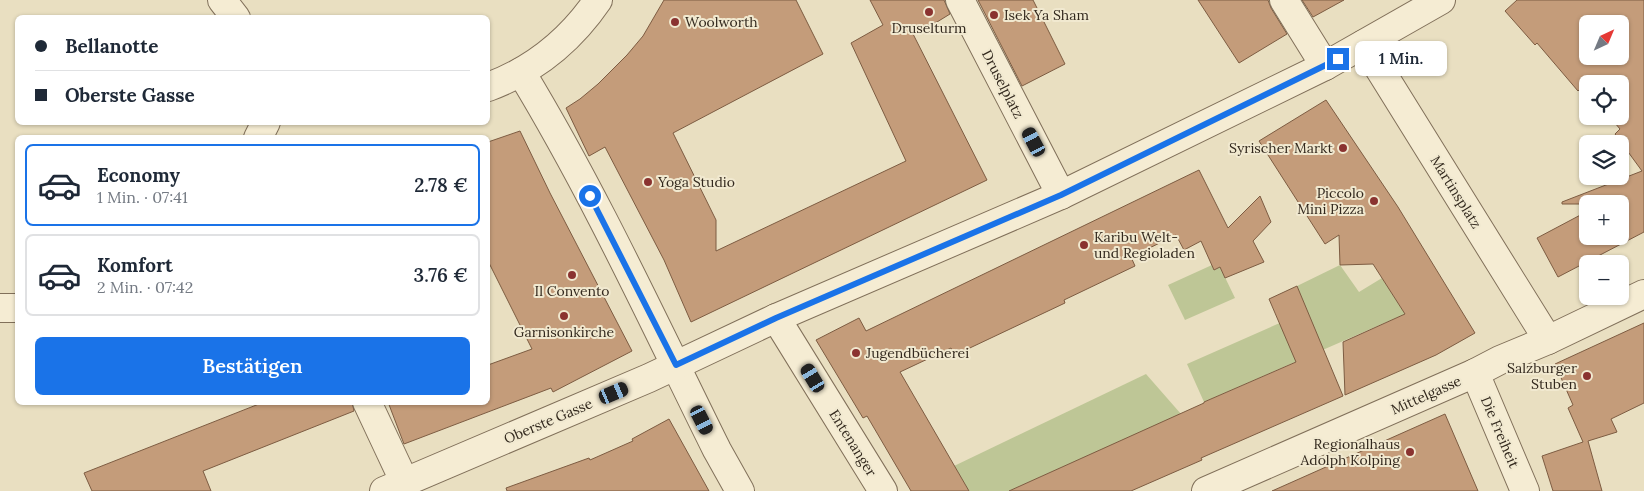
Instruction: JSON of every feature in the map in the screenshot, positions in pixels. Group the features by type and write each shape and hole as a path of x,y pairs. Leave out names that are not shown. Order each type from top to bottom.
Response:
{"street":[{"path":"222,0 234,15"},
{"path":"490,87 538,62 563,42 586,18 598,0"},
{"name":"Druselplatz","path":"960,0 1061,195"},
{"path":"1284,0 1325,66"},
{"name":"Oberste Gasse","path":"395,487 649,378 776,318 1061,195 1325,66 1441,0"},
{"name":"Martinsplatz","path":"1364,44 1548,340"},
{"path":"521,72 549,118 581,178 717,450 740,491"},
{"name":"Mittelgasse","path":"1206,491 1475,373 1644,294"},
{"path":"0,308 15,308"},
{"name":"Entenanger","path":"776,318 883,491"},
{"name":"Die Freiheit","path":"1475,373 1524,491"},
{"path":"368,405 395,487"}],"green space":[{"path":"1212,265 1214,270 1220,267 1235,298 1185,320 1168,285"},
{"path":"1340,265 1359,292 1382,278 1405,314 1204,402 1187,364 1307,311 1297,286"},
{"path":"1146,374 1181,414 1009,491 969,491 954,466"}],"building":[{"path":"664,0 796,0 823,54 673,133 716,220 716,251 906,161 851,43 883,25 870,0 944,0 950,14 937,22 911,30 987,180 691,322 664,260 605,147 589,156 566,108 598,84 627,55 643,36"},
{"path":"978,0 1033,0 1065,64 1022,86"},
{"path":"1198,0 1268,0 1287,34 1239,63"},
{"path":"1302,0 1344,0 1313,17"},
{"path":"1517,0 1644,0 1644,232 1629,240 1629,195 1580,195 1606,185 1629,185 1629,176 1642,171 1629,153 1629,135 1615,134 1620,129 1617,125 1629,125 1629,75 1579,75 1578,91 1537,43 1535,45 1505,11"},
{"path":"1326,100 1398,207 1475,333 1436,355 1345,395 1343,342 1405,314 1373,264 1340,265 1339,235 1325,244 1259,141"},
{"name":"Garnisonkirche","path":"520,131 632,351 553,392 551,388 404,444 389,405 490,405 490,364 532,349 490,265 490,141"},
{"path":"1199,170 1228,228 1260,196 1271,222 1253,241 1264,262 1225,278 1220,267 1214,270 1201,241 1184,250 1176,235 1131,257 1135,266 1064,300 1065,303 955,355 951,348 900,372 969,491 911,491 867,416 863,418 816,340 859,318 866,331"},
{"path":"1579,195 1579,204 1562,204 1562,202"},
{"path":"1579,216 1579,245 1619,245 1600,255 1579,255 1579,266 1558,277 1537,238"},
{"path":"1297,286 1343,396 1131,491 1009,491 1296,362 1269,299"},
{"path":"1644,323 1644,403 1611,419 1617,432 1588,441 1602,491 1553,491 1542,456 1583,442 1568,408 1573,405 1555,364"},
{"path":"256,405 353,405 354,411 203,471 211,491 92,491 84,473"},
{"name":"Regionalhaus Adolph Kolping","path":"1445,414 1478,491 1272,491"},
{"path":"669,419 709,491 507,491 506,488 589,458 590,460 633,441 632,439"}],"place":[{"name":"Druselturm","path":"929,12"},
{"name":"Isek Ya Sham","path":"994,15"},
{"name":"Woolworth","path":"675,22"},
{"name":"Syrischer Markt","path":"1343,148"},
{"name":"Yoga Studio","path":"648,182"},
{"name":"Piccolo Mini Pizza","path":"1374,201"},
{"name":"Karibu Welt- und Regioladen","path":"1084,245"},
{"name":"Il Convento","path":"572,275"},
{"name":"Garnisonkirche","path":"564,316"},
{"name":"Jugendbücherei","path":"856,353"},
{"name":"Salzburger Stuben","path":"1587,376"},
{"name":"Regionalhaus Adolph Kolping","path":"1410,452"}],"route":[{"path":"590,196 676,365 776,318 1061,195 1338,59"}]}
